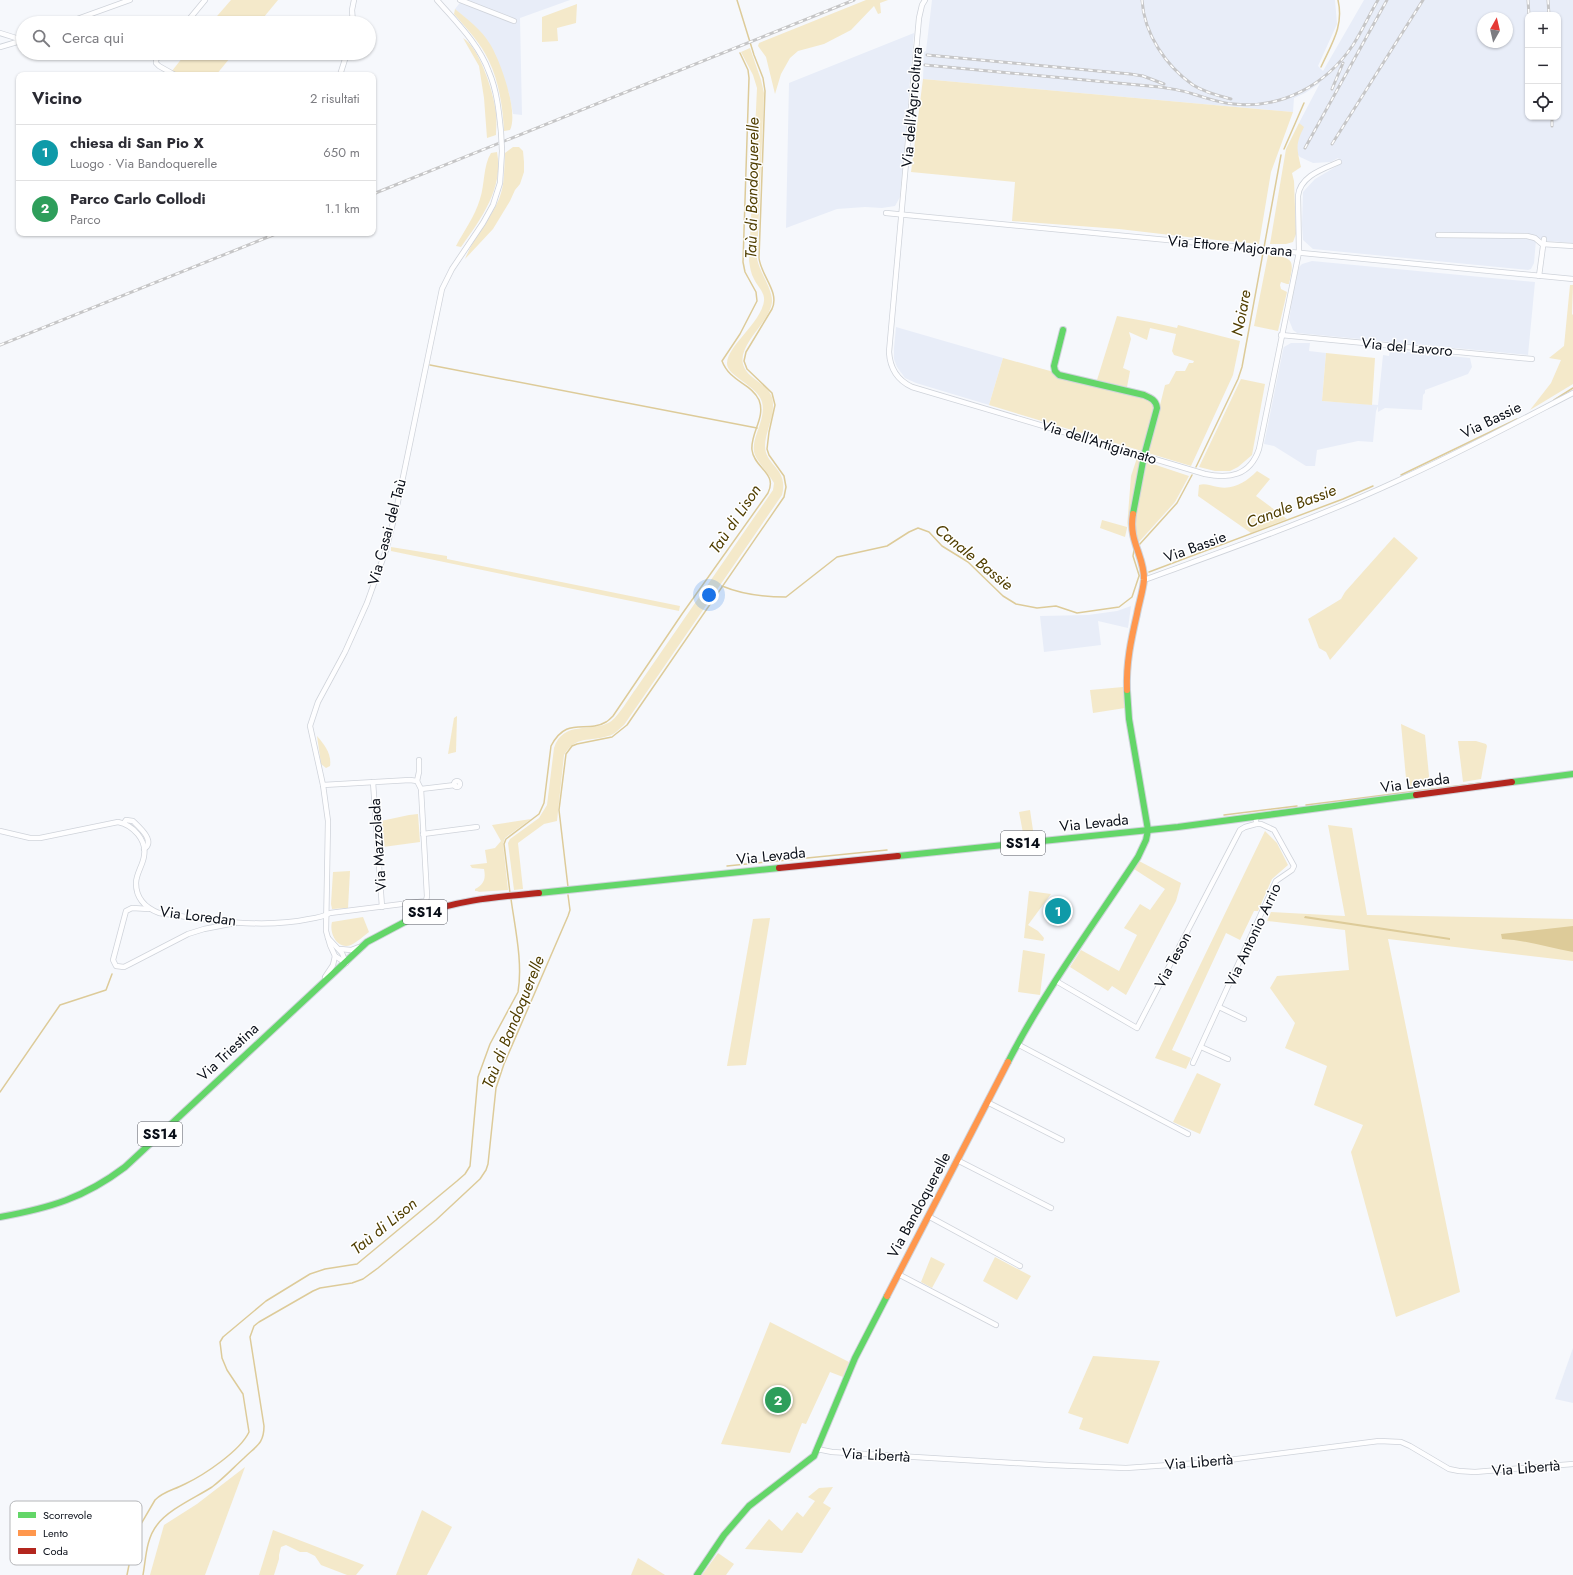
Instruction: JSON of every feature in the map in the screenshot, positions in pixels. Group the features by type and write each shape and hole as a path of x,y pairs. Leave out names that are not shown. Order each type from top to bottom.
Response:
{"main road":[{"path":"1063,330 1054,366 1055,371 1059,375 1152,398 1156,402 1157,408 1144,456 1131,525 1144,580 1128,654 1127,688 1130,726 1148,830"},
{"name":"Via Levada","path":"472,900 1256,820 1573,774"},
{"name":"Via Bandoquerelle","path":"696,1575 724,1535 749,1506 814,1456 852,1364 1017,1044 1056,981 1138,857 1146,840 1148,830"},
{"name":"Via Triestina","path":"0,1218 31,1212 63,1203 87,1193 106,1181 130,1162 367,942 409,919 436,908 472,900"}],"street":[{"path":"85,16 130,0"},
{"path":"192,16 205,0"},
{"path":"352,16 354,0"},
{"name":"Via Casai del Taù","path":"335,956 327,937 325,916 328,821 323,786 310,726 314,710 345,652 367,603 381,564 396,511 442,289 452,269 483,223 493,205 500,183 502,151 501,132 498,102 489,71 471,40 437,0"},
{"path":"460,0 514,21"},
{"name":"Via dell'Agricoltura","path":"902,215 919,18 925,0"},
{"path":"0,33 16,37"},
{"path":"0,47 16,42"},
{"path":"156,60 156,63 159,66 170,72"},
{"path":"341,72 345,60"},
{"name":"Via dell'Artigianato","path":"902,215 889,352 891,367 904,384 1144,456 1215,476 1229,476 1236,475 1246,468 1254,460 1259,449 1299,252 1298,196 1300,187 1303,182 1320,170 1339,162"},
{"name":"Via Ettore Majorana","path":"886,214 1299,252 1573,280"},
{"path":"1438,235 1527,236 1543,241 1573,246"},
{"path":"1539,276 1543,241"},
{"name":"Via del Lavoro","path":"1281,335 1532,359"},
{"name":"Via Bassie","path":"1144,580 1278,530 1397,481 1573,393"},
{"path":"419,760 417,781 421,789 423,834 477,827"},
{"path":"323,786 373,782 417,781"},
{"name":"Via Mazzolada","path":"373,782 382,907"},
{"path":"421,789 455,785"},
{"name":"Via Teson","path":"1056,981 1137,1028 1240,830 1256,820"},
{"name":"Via Antonio Arrio","path":"1193,1063 1276,881 1292,870 1294,866 1274,830 1256,820"},
{"name":"Via Loredan","path":"0,831 30,838 40,838 118,822 124,823 135,830 144,849 144,857 136,883 143,904 149,909 159,913 178,916 272,924 297,922 325,916 330,913 424,902 427,896 423,834"},
{"path":"149,909 132,908 126,911 113,960 116,966 124,967 188,934 204,929 240,922"},
{"path":"327,937 340,950 346,963"},
{"path":"340,950 351,950 367,942"},
{"path":"318,987 330,970 335,956 346,963"},
{"path":"1219,1007 1244,1019"},
{"path":"1017,1044 1188,1134"},
{"path":"1201,1047 1228,1059"},
{"path":"987,1102 1062,1140"},
{"path":"957,1160 1051,1208"},
{"path":"928,1216 1020,1266"},
{"path":"898,1274 996,1325"},
{"name":"Via Libertà","path":"817,1449 840,1453 1126,1468 1213,1462 1379,1441 1401,1442 1449,1469 1459,1471 1475,1472 1573,1464"}],"shaded area":[{"path":"231,0 278,0 265,16 217,16"},
{"path":"462,0 570,0 520,18 522,115 513,114 509,93 474,26 455,9"},
{"path":"866,0 888,0 880,3 881,13 878,14 874,6 851,30 824,44 798,51 790,58 781,74 775,94 766,57 758,46 759,43"},
{"path":"932,0 1335,0 1337,24 1318,66 1323,71 1364,0 1573,0 1573,243 1536,240 1534,263 1531,269 1528,270 1313,249 1303,240 1303,192 1315,179 1342,163 1338,158 1331,162 1313,163 1300,157 1296,153 1298,139 1303,127 1299,123 1320,83 1294,98 1293,112 923,79 924,52 926,51"},
{"path":"577,4 576,23 557,28 558,41 542,42 542,17"},
{"path":"455,9 483,34 499,62 507,86 512,111 510,130 504,131 500,95 486,54 478,42 454,14"},
{"path":"914,33 900,197 895,206 882,208 865,207 837,209 786,228 789,83"},
{"path":"463,38 475,51 480,61 495,105 496,135 487,138 484,98 479,66"},
{"path":"750,48 764,93 757,259 772,297 772,302 766,317 745,349 743,364 748,373 765,387 771,395 773,401 772,414 765,446 766,453 780,473 783,486 782,495 624,725 610,735 601,738 583,740 573,744 564,755 557,821 544,824 518,843 523,889 514,890 508,843 510,839 539,818 547,805 554,748 558,739 571,730 603,725 613,720 773,490 774,483 755,455 754,449 754,443 762,416 762,402 755,391 731,372 727,363 729,356 738,341 751,326 762,309 764,301 762,292 752,275 749,261 757,88 753,75 741,52"},
{"path":"181,60 228,60 218,72 172,71"},
{"path":"923,79 1293,112 1271,172 1259,244 1119,229 1012,221 1015,182 911,172"},
{"path":"1299,123 1304,127 1298,143 1301,167 1292,173 1294,181 1296,234 1293,242 1286,244 1270,244 1286,149"},
{"path":"513,147 519,147 523,151 524,172 520,184 515,190 493,229 465,259 468,251 499,199 503,182 505,153"},
{"path":"497,152 497,178 489,202 483,214 461,247 456,246 478,205 482,193 488,158 491,153"},
{"path":"1268,255 1283,257 1292,264 1289,284 1281,282 1280,285 1281,289 1287,292 1278,331 1254,326"},
{"path":"1312,261 1535,282 1528,355 1297,333 1293,330 1289,320 1296,276 1299,267 1302,264"},
{"path":"1570,285 1573,285 1573,384 1530,410 1551,383 1561,360 1549,358 1564,346"},
{"path":"1117,316 1177,328 1178,325 1240,341 1233,375 1191,466 1148,453 1165,385 1169,384 1176,371 1185,371 1189,363 1193,363 1194,361 1174,355 1172,351 1176,334 1150,328 1147,340 1129,332 1131,339 1123,368 1130,371 1127,387 1097,380"},
{"path":"896,327 1003,358 989,405 916,383 905,378 897,367 894,359"},
{"path":"1291,343 1310,343 1309,351 1326,353 1322,401 1378,405 1383,355 1389,356 1390,350 1470,358 1472,367 1468,374 1425,390 1423,395 1422,410 1385,408 1378,412 1378,406 1376,411 1373,442 1358,441 1317,450 1315,466 1306,466 1274,446 1264,444 1283,350 1284,347"},
{"path":"1326,353 1375,358 1372,405 1322,401"},
{"path":"1003,358 1151,399 1155,407 1145,452 989,405"},
{"path":"1241,379 1265,384 1252,455 1238,467 1230,471 1215,471 1199,467"},
{"path":"1137,458 1140,459 1127,528 1125,537 1100,528 1102,520 1127,527 1131,476"},
{"path":"1147,462 1189,476 1175,502 1138,543 1133,523"},
{"path":"1257,471 1270,479 1256,496 1287,519 1251,533 1198,496 1199,485 1201,484 1224,488 1234,486 1249,479"},
{"path":"1394,537 1418,558 1330,660 1326,652 1319,648 1308,619 1341,599 1345,592"},
{"path":"391,547 447,556 447,559 680,606 679,611 391,551"},
{"path":"1131,606 1128,628 1098,621 1101,645 1044,652 1040,616 1088,615 1117,611"},
{"path":"1123,687 1125,708 1093,713 1090,690"},
{"path":"457,716 456,752 448,754 454,718"},
{"path":"1401,724 1425,735 1430,786 1407,789"},
{"path":"317,736 329,753 330,766 326,768 321,764"},
{"path":"1458,741 1476,741 1486,744 1487,746 1481,779 1463,782"},
{"path":"1030,810 1034,837 1024,838 1019,812"},
{"path":"418,814 420,842 383,847 381,821"},
{"path":"531,819 505,838 503,844 508,890 475,891 475,889 484,881 484,869 472,868 470,865 487,863 485,850 495,848 501,841 492,825"},
{"path":"1328,825 1352,828 1367,915 1573,919 1573,961 1388,939 1460,1292 1396,1317 1351,1152 1363,1125 1314,1105 1327,1066 1285,1048 1295,1023 1270,988 1277,976 1349,970 1345,930 1267,921 1271,912 1345,916"},
{"path":"1265,831 1277,843 1288,865 1272,879 1258,911 1254,911 1240,940 1226,933 1172,1050 1191,1058 1186,1069 1155,1058"},
{"path":"1139,861 1181,883 1176,901 1126,995 1112,986 1108,991 1070,967 1081,950 1119,971 1137,935 1124,928 1140,904 1150,910 1165,889 1134,869"},
{"path":"350,871 348,908 332,909 333,872"},
{"path":"1029,891 1051,894 1028,925 1038,931 1044,938 1043,941 1024,938"},
{"path":"1305,916 1450,938 1450,940 1304,918"},
{"path":"363,917 369,932 351,945 342,945 335,940 331,926 332,922"},
{"path":"770,918 746,1065 727,1066 753,919"},
{"path":"1573,926 1573,952 1529,942 1502,939 1501,934"},
{"path":"1023,950 1045,954 1040,995 1018,992"},
{"path":"1197,1073 1221,1084 1200,1134 1173,1122"},
{"path":"931,1257 945,1264 932,1288 921,1282"},
{"path":"995,1257 1031,1276 1017,1300 983,1281"},
{"path":"770,1322 849,1362 843,1377 830,1372 806,1424 802,1423 790,1453 721,1444"},
{"path":"1573,1348 1573,1403 1555,1399"},
{"path":"1093,1356 1160,1361 1128,1444 1079,1429 1083,1418 1068,1413"},
{"path":"245,1467 205,1575 150,1575 164,1525 197,1504"},
{"path":"833,1487 823,1503 831,1508 802,1553 745,1549 769,1519 782,1531 797,1512 803,1517 815,1501 808,1497 819,1488"},
{"path":"422,1510 452,1527 427,1575 396,1575"},
{"path":"273,1530 364,1565 356,1575 347,1575 321,1565 315,1556 307,1552 300,1552 286,1545 281,1547 274,1575 259,1575"},
{"path":"718,1553 734,1564 726,1575 702,1575"},
{"path":"638,1558 665,1575 631,1575"}],"waterway":[{"name":"Taù di Bandoquerelle","path":"568,887 559,810 566,754 572,746 612,737 627,725 784,497 786,487 784,476 769,455 767,449 775,405 772,393 747,369 744,361 746,352 772,309 774,296 760,265 759,258 765,91 763,78 754,55 737,0"},
{"name":"Noiare","path":"1321,67 1336,34 1339,18 1338,0"},
{"name":"Taù di Lison","path":"510,893 504,844 506,839 539,814 544,803 551,746 557,737 570,728 599,725 607,722 613,716 682,614 768,493 770,486 768,475 757,462 752,450 753,438 761,413 759,400 751,390 730,374 722,361 740,334 757,301 756,292 745,272 743,262 749,78 748,70 740,53"},
{"name":"Noiare","path":"1284,149 1304,103"},
{"name":"Noiare","path":"1196,467 1238,379 1242,367 1281,155"},
{"path":"430,365 757,428"},
{"name":"Canale Bassie","path":"1554,400 1573,388"},
{"name":"Canale Bassie","path":"1401,475 1517,419"},
{"name":"Noiare","path":"1139,545 1177,503 1192,475"},
{"name":"Canale Bassie","path":"1149,572 1343,499 1373,486"},
{"name":"Canale Bassie","path":"722,586 753,594 786,597 837,557 887,546 918,528 929,532 942,546 968,562 1003,596 1016,604 1037,608 1056,606 1077,613 1119,607 1132,597 1139,576 1141,575"},
{"name":"Noiare","path":"1134,550 1133,556 1139,575"},
{"path":"1306,805 1480,783"},
{"path":"1224,815 1297,806"},
{"path":"727,866 887,850"},
{"name":"Taù di Bandoquerelle","path":"143,1575 146,1555 153,1530 162,1519 175,1509 216,1484 256,1447 263,1437 264,1426 250,1337 254,1326 313,1291 320,1288 352,1283 363,1279 436,1220 480,1179 486,1170 488,1164 496,1088 504,1064 568,916 570,910 568,895"},
{"name":"Taù di Lison","path":"142,1522 158,1497 193,1480 221,1462 238,1447 249,1432 243,1394 227,1370 222,1358 220,1342 223,1337 266,1301 310,1274 325,1269 357,1264 457,1181 465,1174 470,1166 478,1077 490,1044 518,992 520,969 511,899"},
{"path":"0,1092 60,1005 106,990 112,974"},
{"name":"Taù di Lison","path":"127,1575 129,1565"}],"railway":[{"path":"376,193 854,0"},
{"path":"1142,0 1147,25 1152,37 1158,48 1174,68 1193,85 1212,94 1231,99"},
{"path":"925,65 1160,87 1229,103 1252,105 1269,103 1286,98 1301,91 1316,83 1330,72 1353,45 1378,0"},
{"path":"1305,148 1387,0"},
{"path":"1332,144 1423,0"},
{"path":"1528,0 1529,12"},
{"path":"1548,0 1549,12"},
{"path":"927,55 1130,74 1143,76 1164,84"},
{"path":"1332,89 1343,63"},
{"path":"1552,120 1552,126"},
{"path":"0,345 271,236"}],"traffic: fast":[{"path":"1063,330 1054,366 1055,371 1059,375 1144,395 1156,403 1157,408 1144,456 1133,514"},
{"path":"1008,1062 1022,1035 1054,983 1138,857 1146,840 1148,830 1129,719 1127,690"},
{"path":"1512,782 1573,774"},
{"path":"898,856 1178,827 1416,795"},
{"path":"539,893 779,868"},
{"path":"0,1217 35,1210 66,1200 81,1194 110,1178 125,1167 367,942 416,916"},
{"path":"697,1575 724,1535 749,1506 814,1456 855,1358 887,1296"}],"traffic: slow":[{"path":"1127,690 1129,652 1144,580 1144,572 1133,532 1133,514"},
{"path":"887,1296 1008,1062"}],"traffic: jam":[{"path":"1416,795 1512,782"},
{"path":"779,868 898,856"},
{"path":"416,916 446,906 461,903 539,893"}],"place":[{"name":"chiesa di San Pio X","path":"1058,911"},
{"name":"Parco Carlo Collodi","path":"778,1400"}]}
